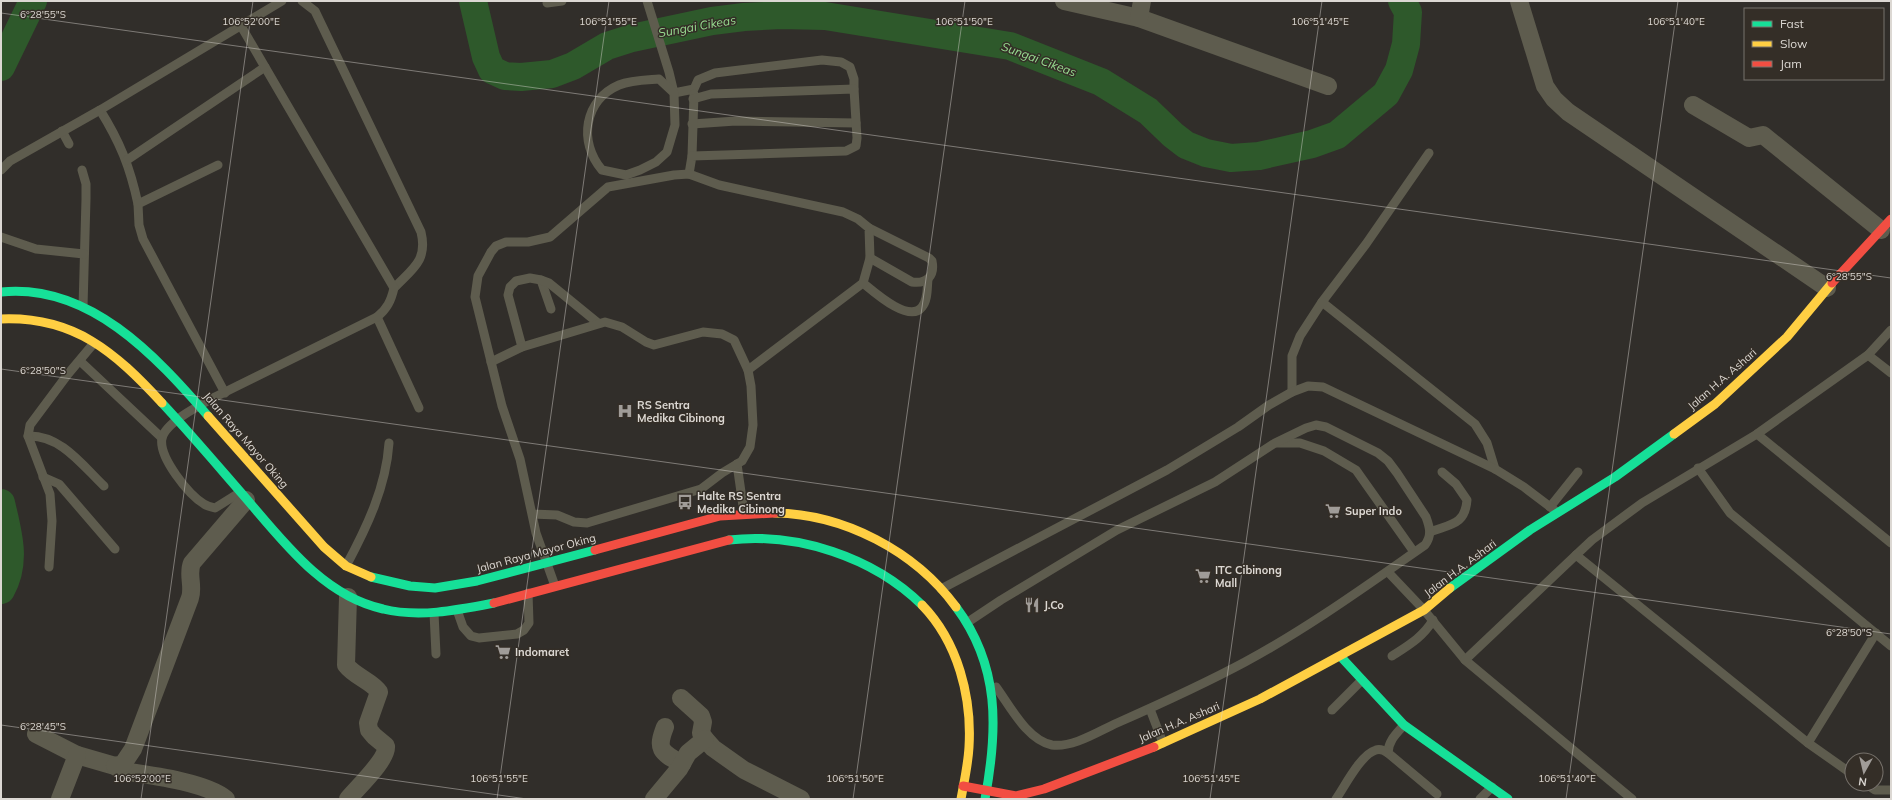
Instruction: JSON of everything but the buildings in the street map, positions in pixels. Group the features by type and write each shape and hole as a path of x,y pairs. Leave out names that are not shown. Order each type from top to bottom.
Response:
{"main road":[{"name":"Jalan H.A. Ashari","path":"963,786 987,789 1007,797 1026,795 1044,789 1163,743 1260,699 1424,610 1455,584 1554,510 1615,477 1715,404 1787,337 1827,288 1886,225"},
{"name":"Jalan Raya Mayor Oking","path":"1,292 32,292 55,295 83,307 116,327 145,348 170,372 200,405 324,547 346,566 378,580 410,586 435,588 477,581 720,516 744,513 788,513 818,518 848,526 884,544 912,562 942,589 965,619 983,656 990,678 993,723 992,753 985,799"},
{"path":"1,319 13,318 52,324 110,352 123,363 178,420 242,496 295,553 324,580 348,597 381,609 420,614 457,610 555,586 722,541 744,538 797,541 836,553 884,575 904,589 924,607 945,634 962,674 969,710 969,739 961,799"},
{"path":"1341,656 1404,725 1508,799"}],"street":[{"path":"1064,1 1141,9 1328,86"},
{"path":"1519,1 1545,86 1554,99 1568,112 1827,288"},
{"path":"1693,105 1749,138 1763,135 1886,225"},
{"path":"115,766 123,764 128,758 145,716 192,590 190,575 192,563 242,496"},
{"path":"348,597 346,665 355,674 379,692 368,723 369,730 386,746 387,750 378,764 348,799"},
{"path":"682,698 701,716 703,722 702,733 705,740 713,748 744,770 801,799"},
{"path":"665,727 659,742 662,750 682,764"},
{"path":"36,734 77,755 115,766 122,771 198,786 220,794 226,799"},
{"path":"654,799 682,764 688,754 705,740"},
{"path":"60,799 77,755"}],"lane":[{"path":"1,170 10,162 282,1"},
{"path":"242,496 215,508 204,505 193,496 174,472 168,462 162,446 162,438 170,426 200,405 377,318 386,310 392,299 394,288 420,260 424,246 421,232 315,11 302,1"},
{"path":"547,3 562,1"},
{"path":"602,170 626,175 656,162 667,152 675,125 674,94 669,72 647,2"},
{"path":"241,26 394,288"},
{"path":"689,174 692,156 693,99 694,89 698,80 714,72 822,60 841,62 850,68 854,79 856,146 846,151 692,156"},
{"path":"127,160 265,66"},
{"path":"608,187 602,170 591,154 587,135 587,120 602,95 620,84 659,79 674,94"},
{"path":"674,94 694,89"},
{"path":"693,99 711,94 854,89"},
{"path":"100,110 117,138 127,160 138,204 139,225 143,239 225,393"},
{"path":"692,124 731,121 856,123"},
{"path":"62,131 69,144"},
{"path":"1292,392 1292,356 1296,345 1322,302 1429,153"},
{"path":"138,204 218,165"},
{"path":"82,170 86,184 83,307"},
{"path":"555,586 536,533 520,459 502,406 475,297 478,276 491,252 496,246 506,242 528,242 550,237 608,187 668,176 689,174 719,185 843,212 858,219 869,228 932,260 933,268 928,279 927,294 922,307 918,311 911,312 886,302 863,283"},
{"path":"748,370 863,283 870,258 869,228"},
{"path":"1,237 36,249 84,254"},
{"path":"870,258 912,282 920,283 928,279"},
{"path":"522,347 508,295 510,287 516,281 530,278 550,283 598,323"},
{"path":"541,280 551,309"},
{"path":"1322,302 1475,424 1487,443 1494,469"},
{"path":"377,318 419,408"},
{"path":"491,362 522,347 605,322 622,327 646,342 654,345 703,332 722,334 734,340 748,370 752,406 752,438 746,456 701,489 587,523 574,522 557,515 532,514"},
{"path":"1465,660 1592,540 1614,522 1698,468 1757,434 1868,355 1891,330"},
{"path":"49,566 52,520 50,494 28,436 30,425 68,374 94,343"},
{"path":"1868,355 1891,373"},
{"path":"80,361 162,438"},
{"path":"942,589 1167,470 1238,427 1269,405 1292,392 1308,386 1323,387 1494,469 1524,487 1554,510 1578,472"},
{"path":"965,619 1000,600 1117,530 1215,482 1298,430 1316,425 1326,426 1378,453 1388,460 1426,517 1430,532 1429,539 1425,545 1388,572 1304,627 1245,662 1150,709 1074,741 1053,745 1042,742 1034,735 990,678"},
{"path":"1757,434 1891,542"},
{"path":"28,436 40,436 60,444 104,486"},
{"path":"346,566 378,497 388,465 389,442"},
{"path":"1275,443 1300,442 1324,451 1356,470 1414,552"},
{"path":"737,464 744,513"},
{"path":"1698,468 1730,513 1891,646"},
{"path":"1430,532 1459,521 1466,512 1467,500 1456,484 1442,472"},
{"path":"43,477 59,484 114,549"},
{"path":"1576,555 1808,743 1844,768"},
{"path":"1388,572 1433,620 1465,660 1632,799"},
{"path":"457,610 463,627 471,636 479,638 517,634 524,630 529,624 528,593"},
{"path":"434,613 436,654"},
{"path":"1392,656 1418,640 1427,631 1433,620"},
{"path":"1808,743 1876,633"},
{"path":"1332,710 1362,680"},
{"path":"1150,709 1163,743"},
{"path":"1388,753 1388,747 1404,725"},
{"path":"1336,799 1364,757 1377,749 1388,753 1439,797"},
{"path":"1480,799 1492,788"}],"waterway":[{"name":"Sungai Cikeas","path":"1,67 33,1"},
{"name":"Sungai Cikeas","path":"473,1 486,57 492,70 505,76 521,77 552,74 573,66 607,46 632,38 712,21 744,17 781,15 825,16 1010,46 1101,82 1148,111 1173,135 1186,145 1206,153 1231,158 1259,156 1312,144 1337,135 1386,94 1399,70 1406,44 1408,12 1402,1"},
{"name":"Sungai Cikeas","path":"1,503 10,547 9,569 1,590"}],"traffic: fast":[{"path":"1,292 33,292 63,299 91,311 118,328 142,348 166,370 208,416"},
{"path":"162,403 289,548 305,564 341,592 361,602 383,609 410,613 438,612 494,603"},
{"path":"1450,588 1530,530 1615,477 1674,434"},
{"path":"729,540 781,540 807,544 833,552 857,561 881,573 922,605"},
{"path":"371,577 410,586 435,588 477,581 595,550"},
{"path":"956,607 970,629 981,652 988,675 992,699 992,748 985,799"},
{"path":"1341,657 1404,725 1508,799"}],"traffic: slow":[{"path":"1674,434 1715,404 1787,337 1832,283"},
{"path":"1,319 27,320 50,324 72,331 110,353 162,403"},
{"path":"208,416 324,547 346,566 371,577"},
{"path":"775,513 801,515 827,520 852,528 876,539 899,553 920,569 939,587 956,607"},
{"path":"1154,747 1260,699 1424,610 1450,588"},
{"path":"922,605 945,636 960,671 965,690 968,709 969,747 961,799"}],"traffic: jam":[{"path":"1832,283 1891,219"},
{"path":"595,550 720,516 775,513"},
{"path":"494,603 729,540"},
{"path":"963,786 1016,796 1044,789 1154,747"}],"place":[{"name":"RS Sentra Medika Cibinong","path":"625,411"},
{"name":"Halte RS Sentra Medika Cibinong","path":"685,502"},
{"name":"Super Indo","path":"1333,511"},
{"name":"ITC Cibinong Mall","path":"1203,576"},
{"name":"J.Co","path":"1032,605"},
{"name":"Indomaret","path":"503,652"}]}
